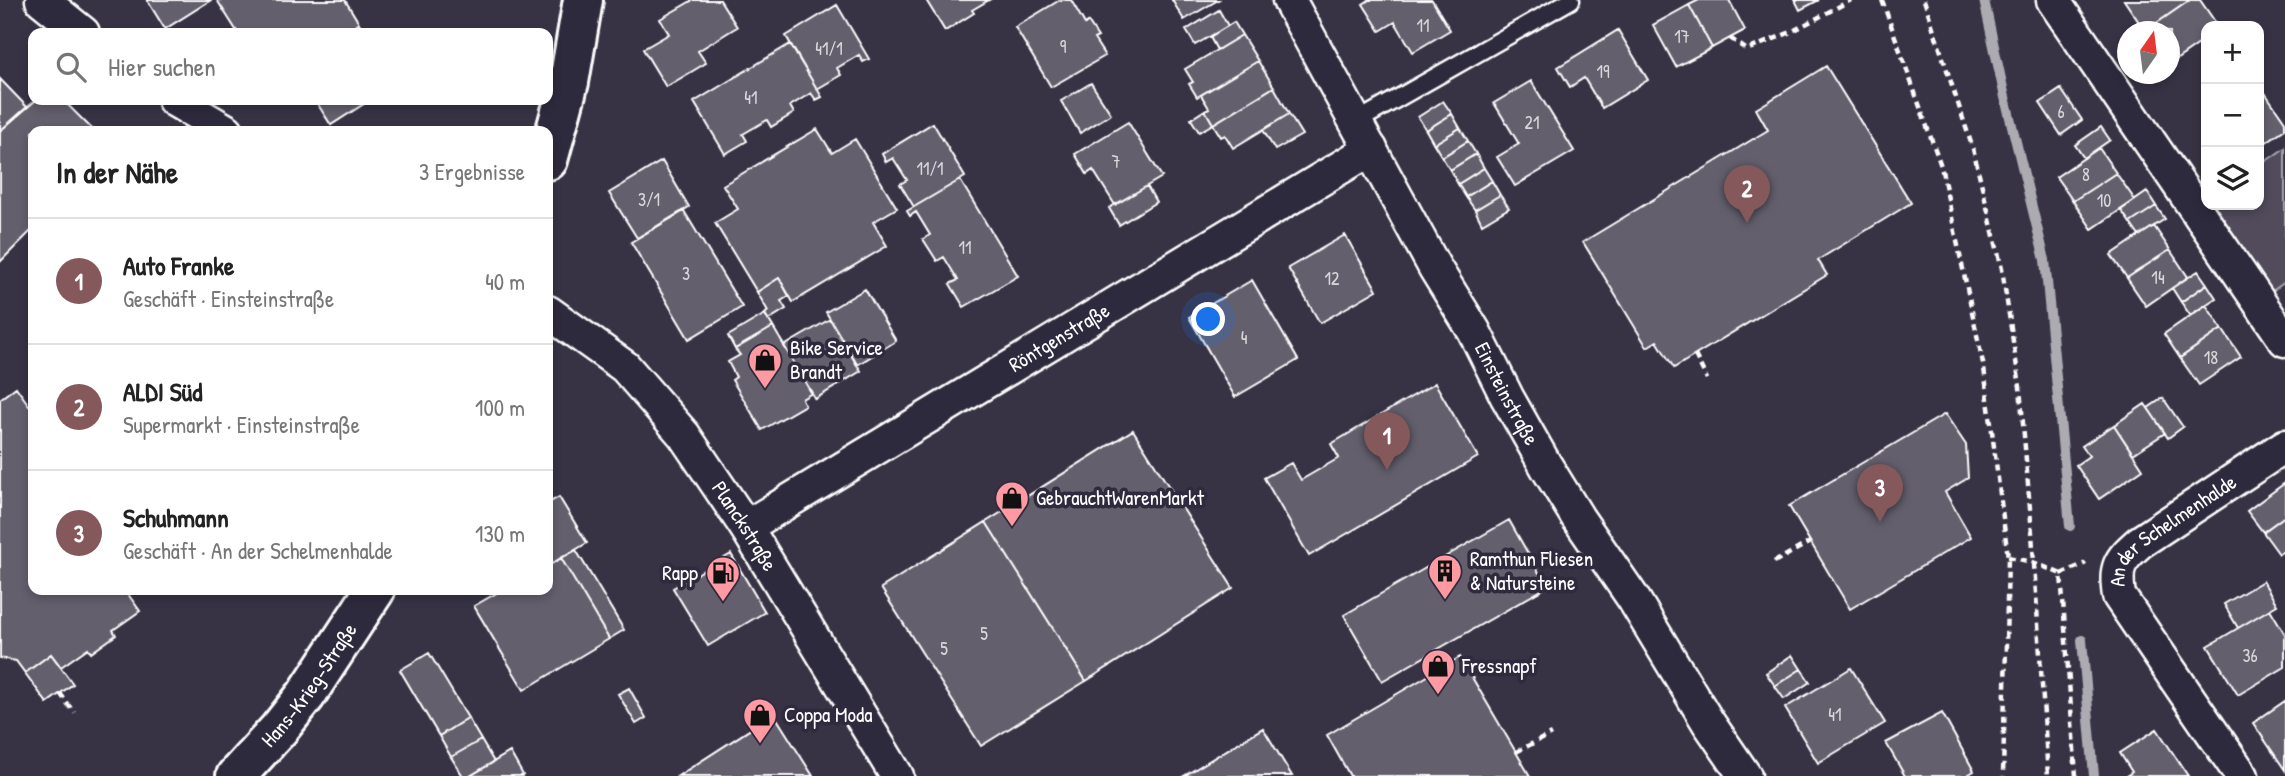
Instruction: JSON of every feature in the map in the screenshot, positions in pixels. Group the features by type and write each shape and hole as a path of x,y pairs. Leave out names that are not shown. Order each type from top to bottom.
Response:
{"street":[{"path":"42,0 77,28"},
{"path":"553,141 569,82 583,0"},
{"name":"Einsteinstraße","path":"1289,0 1435,268 1475,331 1507,397 1546,466 1745,776"},
{"path":"2053,0 2285,340"},
{"path":"182,105 218,126"},
{"name":"Röntgenstraße","path":"746,527 1364,135"},
{"name":"Planckstraße","path":"553,317 625,368 684,435 746,527 897,776"},
{"name":"An der Schelmenhalde","path":"2242,776 2119,596 2116,574 2123,557 2140,542 2285,446"},
{"name":"Hans-Krieg-Straße","path":"236,776 306,695 372,595"}],"lane":[{"path":"1364,135 1571,0"}],"path":[{"path":"1730,38 1747,50 1791,32 1851,0"},
{"path":"1882,0 1941,166 1984,368 2008,557 2003,776"},
{"path":"1924,0 1973,149 2002,268 2020,387 2048,776"},
{"path":"1695,355 1707,379"},
{"path":"1774,562 1810,542"},
{"path":"2008,557 2033,562 2061,573 2064,582 2076,776"},
{"path":"60,693 74,713"},
{"path":"1516,752 1551,734"}],"shaded area":[{"path":"2285,148 2285,282 2268,294 2210,210 2264,210 2264,163"}],"building":[{"path":"147,0 211,0 167,28"},
{"path":"217,0 345,0 359,23 351,28 235,28"},
{"path":"693,0 720,0 737,27 698,51 706,63 666,87 643,49 669,34 660,19"},
{"path":"926,0 989,0 945,31"},
{"path":"1060,0 1071,0 1085,24 1088,22 1098,37 1094,39 1105,56 1051,87 1015,27"},
{"path":"1172,0 1218,0 1184,20"},
{"path":"1369,0 1432,0 1450,30 1413,52 1395,22 1380,31 1363,4"},
{"path":"1699,0 1729,0 1745,30 1712,48 1689,5"},
{"path":"1795,0 1819,0 1800,10"},
{"path":"2124,0 2190,0 2160,21 2138,21"},
{"path":"2190,0 2200,0 2215,21 2201,21 2201,42 2180,57 2180,21 2160,21"},
{"path":"837,5 869,59 863,62 859,55 837,68 841,75 817,89 786,36"},
{"path":"1689,5 1712,48 1676,67 1653,25"},
{"path":"1219,10 1228,26 1195,45 1186,30"},
{"path":"1234,22 1242,35 1217,50 1210,37"},
{"path":"1618,30 1648,80 1602,108 1584,78 1570,87 1558,67"},
{"path":"1242,35 1258,61 1197,97 1189,84 1193,82 1185,69"},
{"path":"790,44 822,97 816,100 811,93 790,106 794,113 771,127 767,120 743,134 747,141 725,154 694,102"},
{"path":"1258,61 1274,87 1213,124 1205,110 1209,108 1201,95"},
{"path":"1826,66 1911,203 1818,260 1827,275 1674,368 1657,341 1647,347 1583,242 1768,130 1756,109"},
{"path":"0,79 27,107 0,131"},
{"path":"1531,81 1574,151 1515,186 1497,157 1519,144 1494,103"},
{"path":"1091,83 1111,114 1080,133 1061,101"},
{"path":"1274,87 1289,114 1233,148 1225,135 1221,137 1213,124"},
{"path":"2061,89 2082,120 2061,135 2040,103"},
{"path":"2264,91 2285,122 2285,129 2264,144"},
{"path":"1443,101 1452,114 1426,130 1418,117"},
{"path":"30,105 68,105 89,126 28,126 28,234 0,262 0,131"},
{"path":"318,105 362,105 331,125"},
{"path":"1205,110 1213,124 1199,132 1191,119"},
{"path":"1289,114 1302,135 1275,150 1263,130"},
{"path":"1452,114 1460,128 1434,144 1426,130"},
{"path":"1128,122 1162,177 1115,205 1093,170 1087,174 1075,154"},
{"path":"933,123 965,177 914,207 900,184 907,180 893,158 886,162 882,154"},
{"path":"2101,127 2110,140 2084,158 2075,145"},
{"path":"1460,128 1468,141 1442,157 1434,144"},
{"path":"817,129 832,153 855,139 897,208 873,222 887,246 793,302 779,278 757,292 715,223 738,209 723,185"},
{"path":"1468,141 1476,154 1450,170 1442,157"},
{"path":"2099,148 2116,173 2073,201 2056,177"},
{"path":"1476,154 1484,168 1458,184 1450,170"},
{"path":"662,161 689,207 637,238 609,193"},
{"path":"1484,168 1492,181 1466,197 1458,184"},
{"path":"2116,173 2135,200 2092,229 2073,201"},
{"path":"960,180 1018,276 964,307 950,284 958,280 944,257 937,261 923,239 930,235 916,212 910,216 907,211"},
{"path":"1492,181 1500,195 1475,210 1466,197"},
{"path":"1147,186 1156,202 1119,225 1109,208"},
{"path":"2147,192 2156,206 2130,223 2121,210"},
{"path":"1500,195 1509,208 1482,224 1475,210"},
{"path":"2156,206 2165,219 2139,236 2130,223"},
{"path":"684,211 742,307 689,339 631,242"},
{"path":"2154,226 2170,250 2127,278 2111,255"},
{"path":"1345,235 1377,290 1320,323 1288,268"},
{"path":"2170,250 2188,277 2146,306 2127,278"},
{"path":"2198,271 2207,284 2181,302 2172,288"},
{"path":"779,278 789,296 781,301 786,309 768,320 765,314 768,311 757,292"},
{"path":"1252,280 1298,360 1235,397 1189,317"},
{"path":"2207,284 2216,298 2190,315 2181,302"},
{"path":"865,289 896,341 857,365 826,312"},
{"path":"2206,305 2222,329 2180,358 2164,334"},
{"path":"765,314 773,327 735,349 728,336"},
{"path":"830,319 861,371 815,399 784,346"},
{"path":"773,327 812,393 802,399 805,405 762,430 732,380 736,377 728,362 740,355 735,349"},
{"path":"2222,329 2241,357 2199,385 2180,358"},
{"path":"1435,383 1478,457 1309,556 1264,478 1291,463 1301,480 1339,458 1331,444"},
{"path":"16,387 28,404 28,595 129,595 140,611 113,630 116,635 91,653 88,648 61,667 51,654 25,673 16,661 0,658 0,399"},
{"path":"2163,398 2183,427 2168,438 2148,408"},
{"path":"2145,404 2165,433 2133,454 2114,425"},
{"path":"1945,414 1966,445 1968,478 1945,492 1971,537 1850,609 1789,506"},
{"path":"2114,425 2143,469 2099,499 2076,465 2089,456 2082,446"},
{"path":"1133,430 1233,588 1086,681 986,522"},
{"path":"2285,483 2285,516 2263,532 2247,511"},
{"path":"559,497 587,543 553,563 553,500"},
{"path":"2285,516 2285,550 2279,554 2263,532"},
{"name":"Ramthun Fliesen & Natursteine","path":"1509,520 1547,587 1382,681 1344,615"},
{"path":"986,522 1086,681 981,746 881,588"},
{"path":"576,550 624,630 609,639 561,558"},
{"path":"731,554 765,612 708,646 673,588"},
{"path":"561,558 609,639 524,690 474,606 493,595 553,595 553,563"},
{"path":"2263,581 2277,605 2238,628 2224,604"},
{"path":"2270,609 2285,634 2285,667 2238,695 2208,646"},
{"path":"429,653 468,718 439,736 400,670"},
{"path":"51,654 73,684 47,703 25,673"},
{"path":"1792,655 1801,669 1775,686 1766,673"},
{"name":"Fressnapf","path":"1460,657 1530,776 1350,776 1327,735"},
{"path":"1851,668 1885,723 1818,763 1785,708"},
{"path":"1801,669 1810,682 1784,699 1775,686"},
{"path":"629,688 646,718 636,724 618,694"},
{"path":"2285,701 2285,770 2253,723"},
{"path":"1942,713 1974,771 1966,776 1905,776 1886,743"},
{"name":"Coppa Moda","path":"774,714 813,776 678,776"},
{"path":"468,718 481,740 451,757 439,736"},
{"path":"1263,728 1292,776 1184,776"},
{"path":"2157,729 2188,776 2126,776 2132,772 2120,753"},
{"path":"481,740 494,762 470,776 463,776 451,757"},
{"path":"510,752 522,776 470,776"}],"waterway":[{"path":"1984,0 2045,260 2070,526"},
{"path":"2082,640 2094,776"}],"place":[{"name":"ALDI Süd","path":"1747,223"},
{"name":"Bike Service Brandt","path":"765,390"},
{"name":"Auto Franke","path":"1387,470"},
{"name":"Schuhmann","path":"1880,522"},
{"name":"GebrauchtWarenMarkt","path":"1012,528"},
{"name":"Ramthun Fliesen & Natursteine","path":"1445,601"},
{"name":"Rapp","path":"723,603"},
{"name":"Fressnapf","path":"1438,696"},
{"name":"Coppa Moda","path":"760,745"}]}
